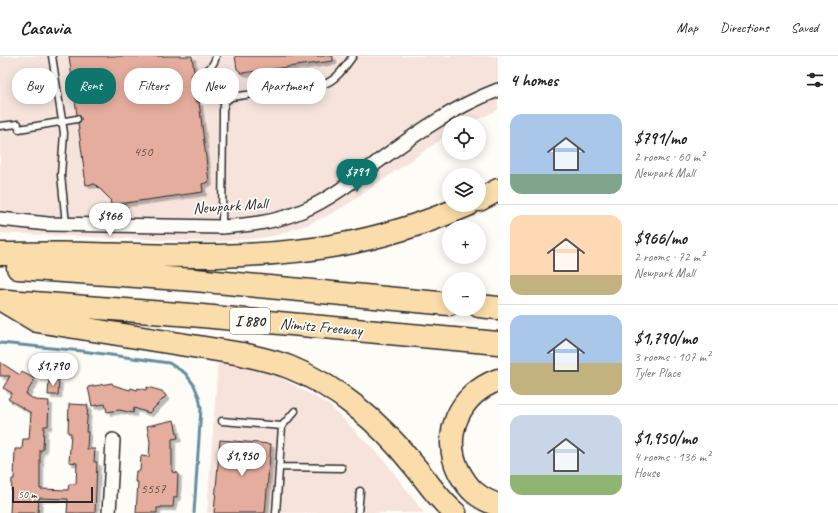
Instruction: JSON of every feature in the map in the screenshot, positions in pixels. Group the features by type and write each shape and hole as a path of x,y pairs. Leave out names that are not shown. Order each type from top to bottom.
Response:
{"highway":[{"path":"486,196 498,190"},
{"path":"0,254 87,254 210,257 287,252 337,245 380,236 416,225 450,212"},
{"name":"I 880","path":"0,267 195,280 442,303"},
{"path":"326,292 442,294"},
{"path":"486,294 498,295"},
{"path":"1,300 37,321 242,354 290,367 332,390 384,431 411,461 435,493 454,513"},
{"name":"Nimitz Freeway","path":"1,300 191,315 498,343"},
{"path":"486,307 498,308"},
{"path":"498,380 477,391 464,404 456,420 452,434 452,449 455,464 462,479 472,491 485,500 498,505"}],"street":[{"name":"Newpark Mall","path":"0,219 48,224 222,227 276,220 315,205 337,192 423,130 470,103 498,90"},
{"path":"109,513 113,440"}],"lane":[{"path":"52,56 63,121 64,133 61,175 66,224"},
{"path":"211,68 216,56"},
{"path":"239,96 322,85 336,77 353,56"},
{"path":"222,227 223,110 224,104"},
{"path":"0,126 19,126 77,119"},
{"path":"276,513 282,426 295,411"},
{"path":"222,421 282,426"},
{"path":"279,467 342,468"},
{"path":"358,513 360,491"}],"shaded area":[{"path":"0,56 498,56 498,110 485,116 442,116 442,139 348,204 327,216 278,235 212,242 0,233"},
{"path":"218,360 271,372 329,405 384,460 424,513 207,513"}],"building":[{"path":"69,56 192,56 194,68 191,68 191,104 199,104 209,182 202,184 203,192 111,205 110,199 95,184 86,185 78,123 81,119 80,116 77,115 76,104 116,104 116,68 71,68"},
{"path":"235,56 333,56 333,61 280,68 247,68 247,72 242,73 239,71 239,68 237,68"},
{"path":"0,362 20,375 22,372 35,379 26,394 35,400 49,401 48,426 44,426 43,450 40,450 40,489 68,490 69,484 76,484 77,463 69,462 71,433 68,433 69,404 88,405 86,432 88,432 87,449 95,449 94,462 97,462 95,513 67,513 68,499 39,498 38,513 10,513 12,479 14,479 15,449 22,449 23,439 29,439 31,413 8,399 12,393 3,388 10,376 0,376"},
{"path":"49,379 59,380 58,395 48,395"},
{"path":"112,383 113,385 130,390 131,388 137,390 138,388 146,390 147,387 162,391 166,396 149,413 134,408 133,413 119,410 107,412 105,404 92,406 88,387"},
{"path":"174,420 178,438 172,439 172,472 178,473 177,497 174,497 173,507 157,508 157,513 136,513 138,482 135,482 136,471 140,471 141,456 149,457 150,442 147,426"},
{"path":"220,440 271,444 265,513 214,513"}],"waterway":[{"path":"0,343 82,351 169,363 185,373 194,385 199,397 201,408 194,513"}]}
